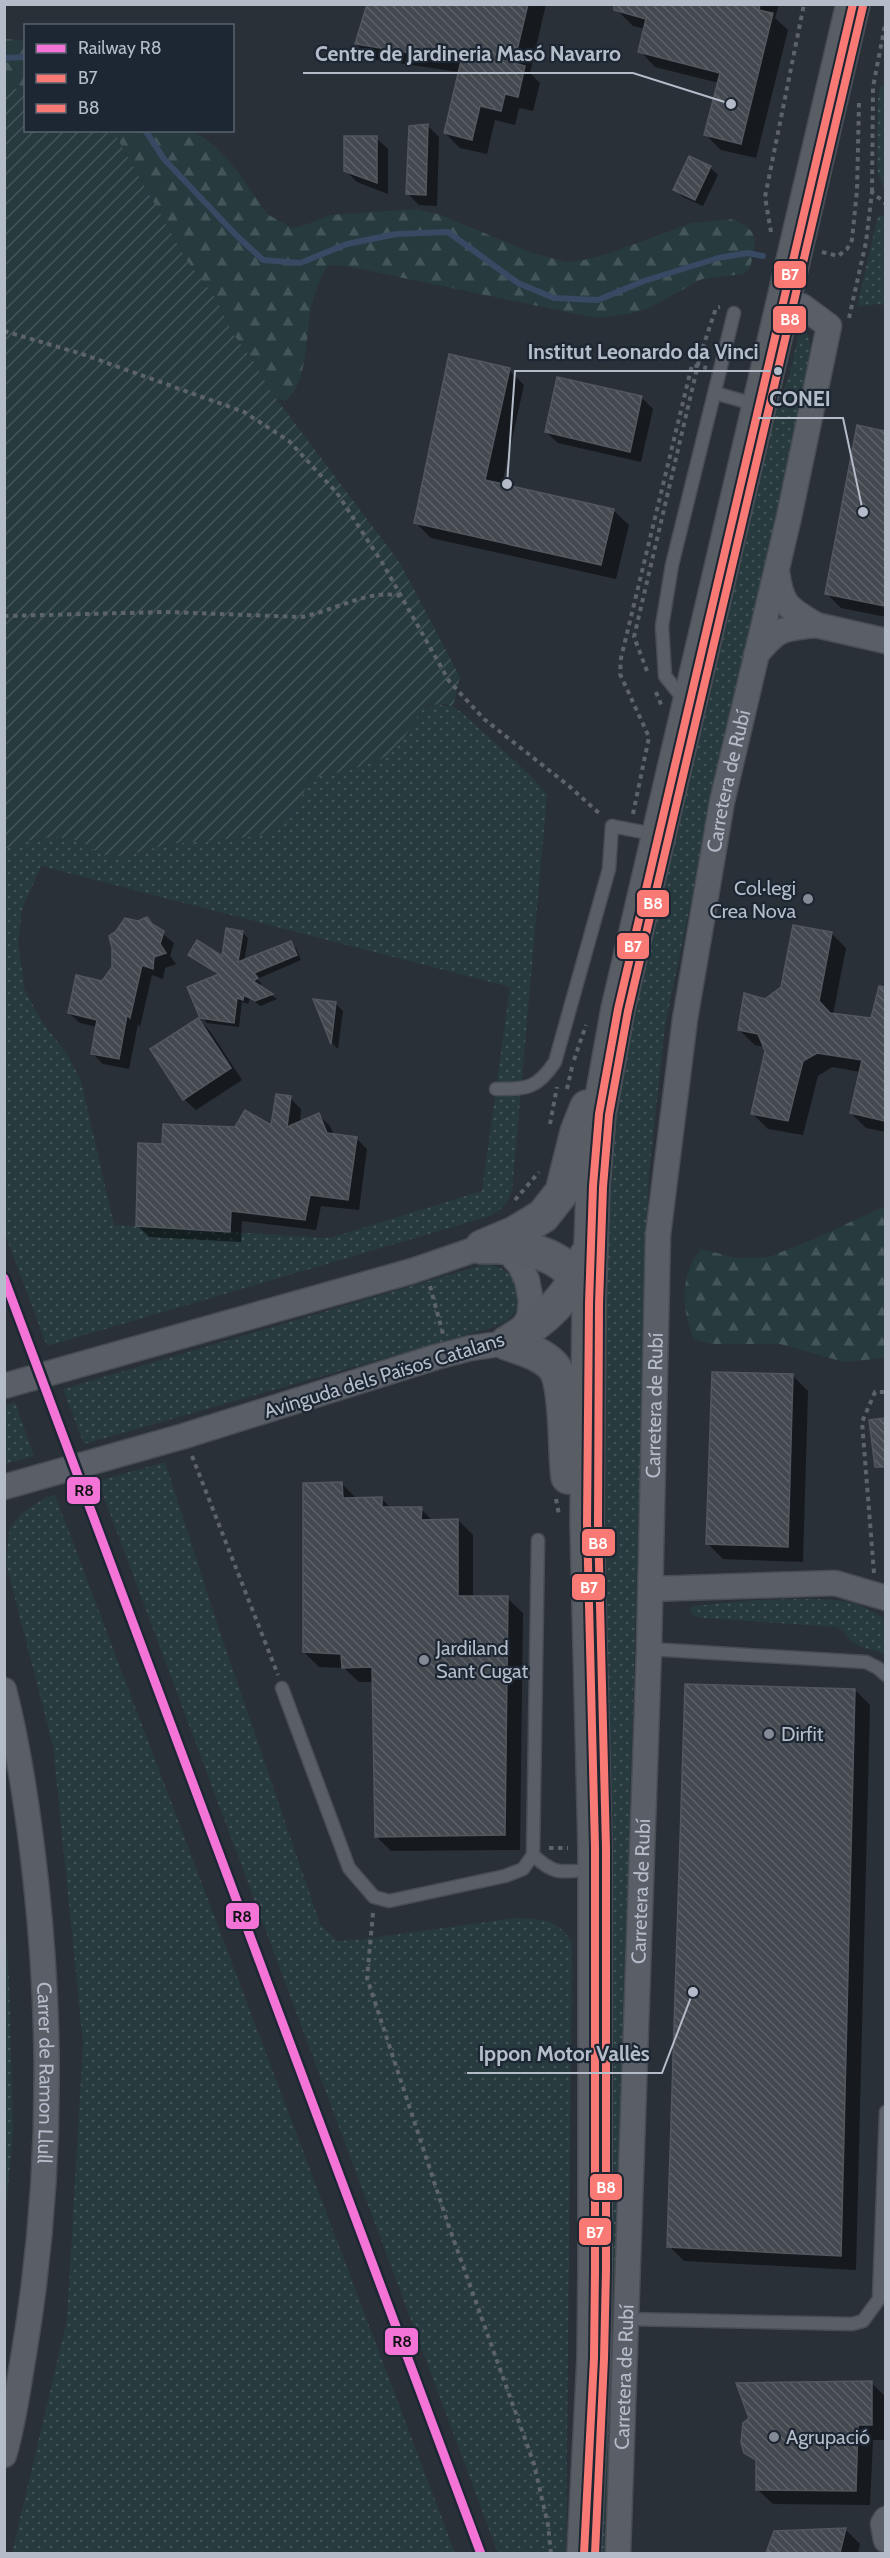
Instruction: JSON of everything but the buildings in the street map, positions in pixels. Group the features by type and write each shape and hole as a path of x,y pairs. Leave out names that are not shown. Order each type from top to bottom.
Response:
{"main road":[{"name":"Carretera de Rubí","path":"584,2553 594,2358 595,1870 583,1291 591,1243 603,1084 853,4"},
{"path":"482,1247 515,1233 543,1216 562,1192 587,1106 603,1084"},
{"path":"482,1247 504,1246 532,1250 556,1258 583,1291 555,1307 534,1327 507,1343"},
{"path":"507,1343 540,1355 554,1367 562,1382 568,1472 588,1548"}],"street":[{"name":"Carretera de Rubí","path":"618,2553 651,1589 658,1235 685,1019 722,802 776,564 789,517 829,326 802,306 783,302"},
{"path":"776,564 781,596 791,610 816,625 885,641"},
{"path":"756,655 771,637 783,628 816,625"},
{"path":"7,1385 424,1268 482,1247"},
{"name":"Avinguda dels Països Catalans","path":"4,1487 174,1439 449,1354 507,1343 521,1330 529,1318 531,1301 527,1280 520,1265 508,1253 482,1247"},
{"path":"651,1589 835,1582 881,1596"},
{"name":"Carrer de Ramon Llull","path":"4,1690 30,1820 43,1943 47,2034 43,2201 32,2306 4,2455"},
{"path":"885,2519 885,2540"}],"lane":[{"path":"823,130 854,96"},
{"path":"690,707 665,676 662,626 672,565 715,393 731,309"},
{"path":"715,393 759,406"},
{"path":"496,1089 529,1088 547,1074 555,1062 609,869 612,826 659,835"},
{"path":"282,1688 348,1868 374,1897 389,1901 505,1876 524,1869 533,1855 538,1540"},
{"path":"649,1649 866,1662 878,1668 885,1675"},
{"path":"533,1855 548,1869 565,1872 595,1870"},
{"path":"627,2319 852,2324 863,2321 879,2299 885,2112"}],"path":[{"path":"767,217 765,197 804,4"},
{"path":"849,318 866,242 873,192 873,87 885,20"},
{"path":"796,246 838,256 848,249 852,240 857,190 854,96"},
{"path":"873,192 885,204"},
{"path":"634,637 706,334 716,308 731,309"},
{"path":"4,331 82,354 244,412 288,441 337,493 383,564 449,681 484,719 569,786 612,826"},
{"path":"4,616 166,612 301,617 320,614 375,595 388,593 400,596"},
{"path":"424,1268 449,1354"},
{"path":"881,1596 862,1422 875,1392 885,1392"},
{"path":"174,1439 282,1688"},
{"path":"374,1897 367,1978 448,2224 534,2463 548,2525 551,2553"}],"green space":[{"path":"4,39 24,40 24,93 5,84"},
{"path":"5,84 24,93 24,132 114,132 187,261 215,297 233,334 272,393 400,563 460,677 453,707 446,704 428,705 394,750 377,761 310,779 292,816 283,826 273,831 243,838 174,844 129,855 115,856 104,855 84,843 62,838 32,840 5,849"},
{"path":"885,84 885,192 877,171 878,99 880,88"},
{"path":"114,132 194,132 215,146 235,168 267,214 292,228 330,215 416,209 441,215 532,253 567,262 610,253 692,223 731,219 745,225 752,232 755,241 749,269 743,274 702,279 647,309 629,314 595,318 346,266 328,265 311,307 302,373 292,394 285,401 277,399 272,393 233,334 215,297 187,261"},
{"path":"878,216 885,216 885,306 879,304 857,307"},
{"path":"806,329 811,362 714,792 665,1026 649,1173 630,1802 621,2267 608,2553 598,2554 608,1916 605,1517 606,1175 633,1002 770,423 789,377 799,332"},
{"path":"437,704 453,707 462,713 530,775 547,795 512,1191 508,1200 490,1216 47,1346 5,1234 5,849 32,840 62,838 84,843 104,855 115,856 129,855 174,844 243,838 273,831 283,826 292,816 310,779 363,766 382,758 396,747 415,718 428,707","holes":["41,866 510,987 482,1191 330,1238 114,1225 81,1081 67,1054 44,1025 25,991 18,944 22,909"]},
{"path":"885,1206 885,1358 844,1362 780,1344 712,1344 694,1339 687,1316 685,1292 689,1269 701,1249 736,1258 769,1257"},
{"path":"486,1264 496,1266 512,1277 519,1293 519,1302 508,1320 490,1328 84,1444 63,1389"},
{"path":"15,1402 34,1456 5,1464 5,1406"},
{"path":"165,1462 220,1632 320,1924 337,1941 515,1918 533,1919 554,1924 572,1942 566,2553 498,2553 98,1481"},
{"path":"55,1495 455,2553 12,2553 67,2320 83,2043 53,1746 6,1563 10,1528 21,1514 45,1498"},
{"path":"820,1599 860,1606 885,1619 885,1654 856,1644 837,1627 704,1618 693,1615 690,1609 694,1606 756,1600"},
{"path":"4,1907 9,1980 13,2131 5,2219"}],"waterway":[{"path":"4,58 24,57"},
{"path":"146,132 164,159 263,260 300,263 347,244 396,234 448,232 518,283 554,298 598,300 644,281 718,258 748,253 763,256"}],"rail line":[{"name":"R8","path":"4,1278 481,2554"}],"transit line":[{"name":"B7","path":"584,2554 594,2358 595,2270 595,1848 587,1523 589,1304 593,1186 599,1114 618,1009 853,4"},
{"name":"B8","path":"595,2554 606,2270 606,1848 598,1523 599,1304 603,1187 609,1115 628,1011 863,6"}],"place":[{"name":"Centre de Jardineria Masó Navarro","path":"731,104"},
{"name":"Institut Leonardo da Vinci","path":"507,484"},
{"name":"CONEI","path":"863,512"},
{"name":"Col·legi Crea Nova","path":"808,899"},
{"name":"Jardiland Sant Cugat","path":"424,1660"},
{"name":"Dirfit","path":"769,1734"},
{"name":"Ippon Motor Vallès","path":"693,1992"},
{"name":"Agrupació","path":"774,2437"}]}
